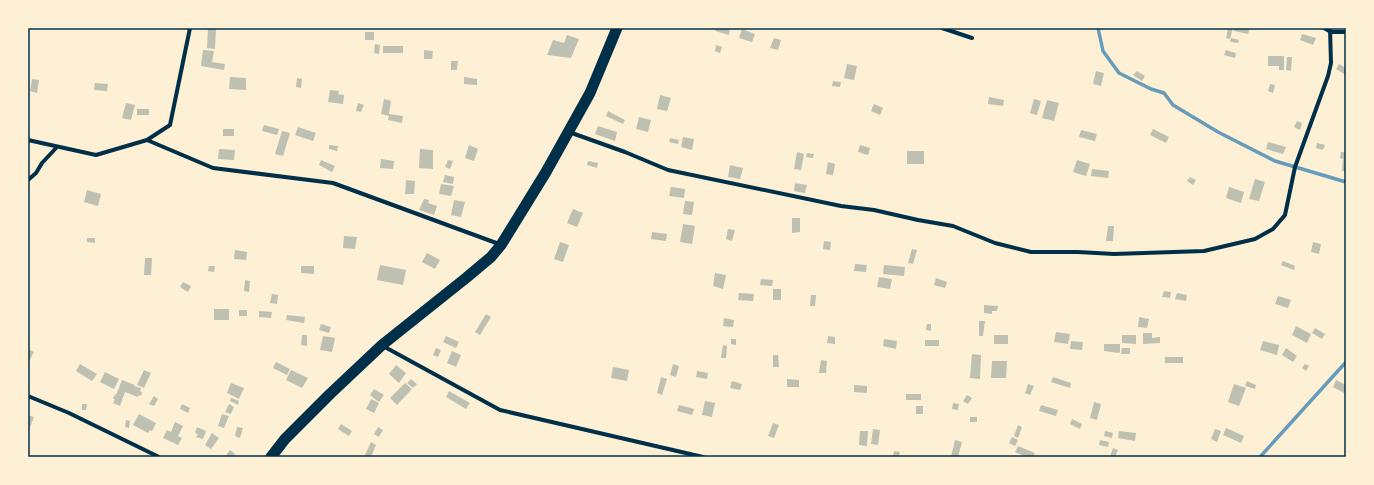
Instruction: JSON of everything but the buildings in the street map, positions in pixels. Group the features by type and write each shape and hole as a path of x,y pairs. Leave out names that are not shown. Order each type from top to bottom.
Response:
{"highway":[{"path":"271,457 285,439 382,345 491,257 501,245 546,172 590,92 614,29"}],"street":[{"path":"28,140 96,156 147,140 170,125 190,28"},
{"path":"942,28 972,38"},
{"path":"1324,28 1346,32"},
{"path":"569,132 620,150 668,170 841,206 874,210 953,226 995,243 1031,252 1114,254 1204,251 1255,239 1273,229 1285,215 1295,167 1328,76 1331,63 1330,30"},
{"path":"147,140 213,168 333,183 501,245"},
{"path":"28,180 36,173 42,163 57,147"},
{"path":"382,345 500,410 703,457"},
{"path":"28,396 159,457"}],"waterway":[{"path":"1098,28 1103,51 1119,73 1151,89 1164,93 1173,105 1218,132 1275,161 1346,182"},
{"path":"1260,457 1346,362"}]}
